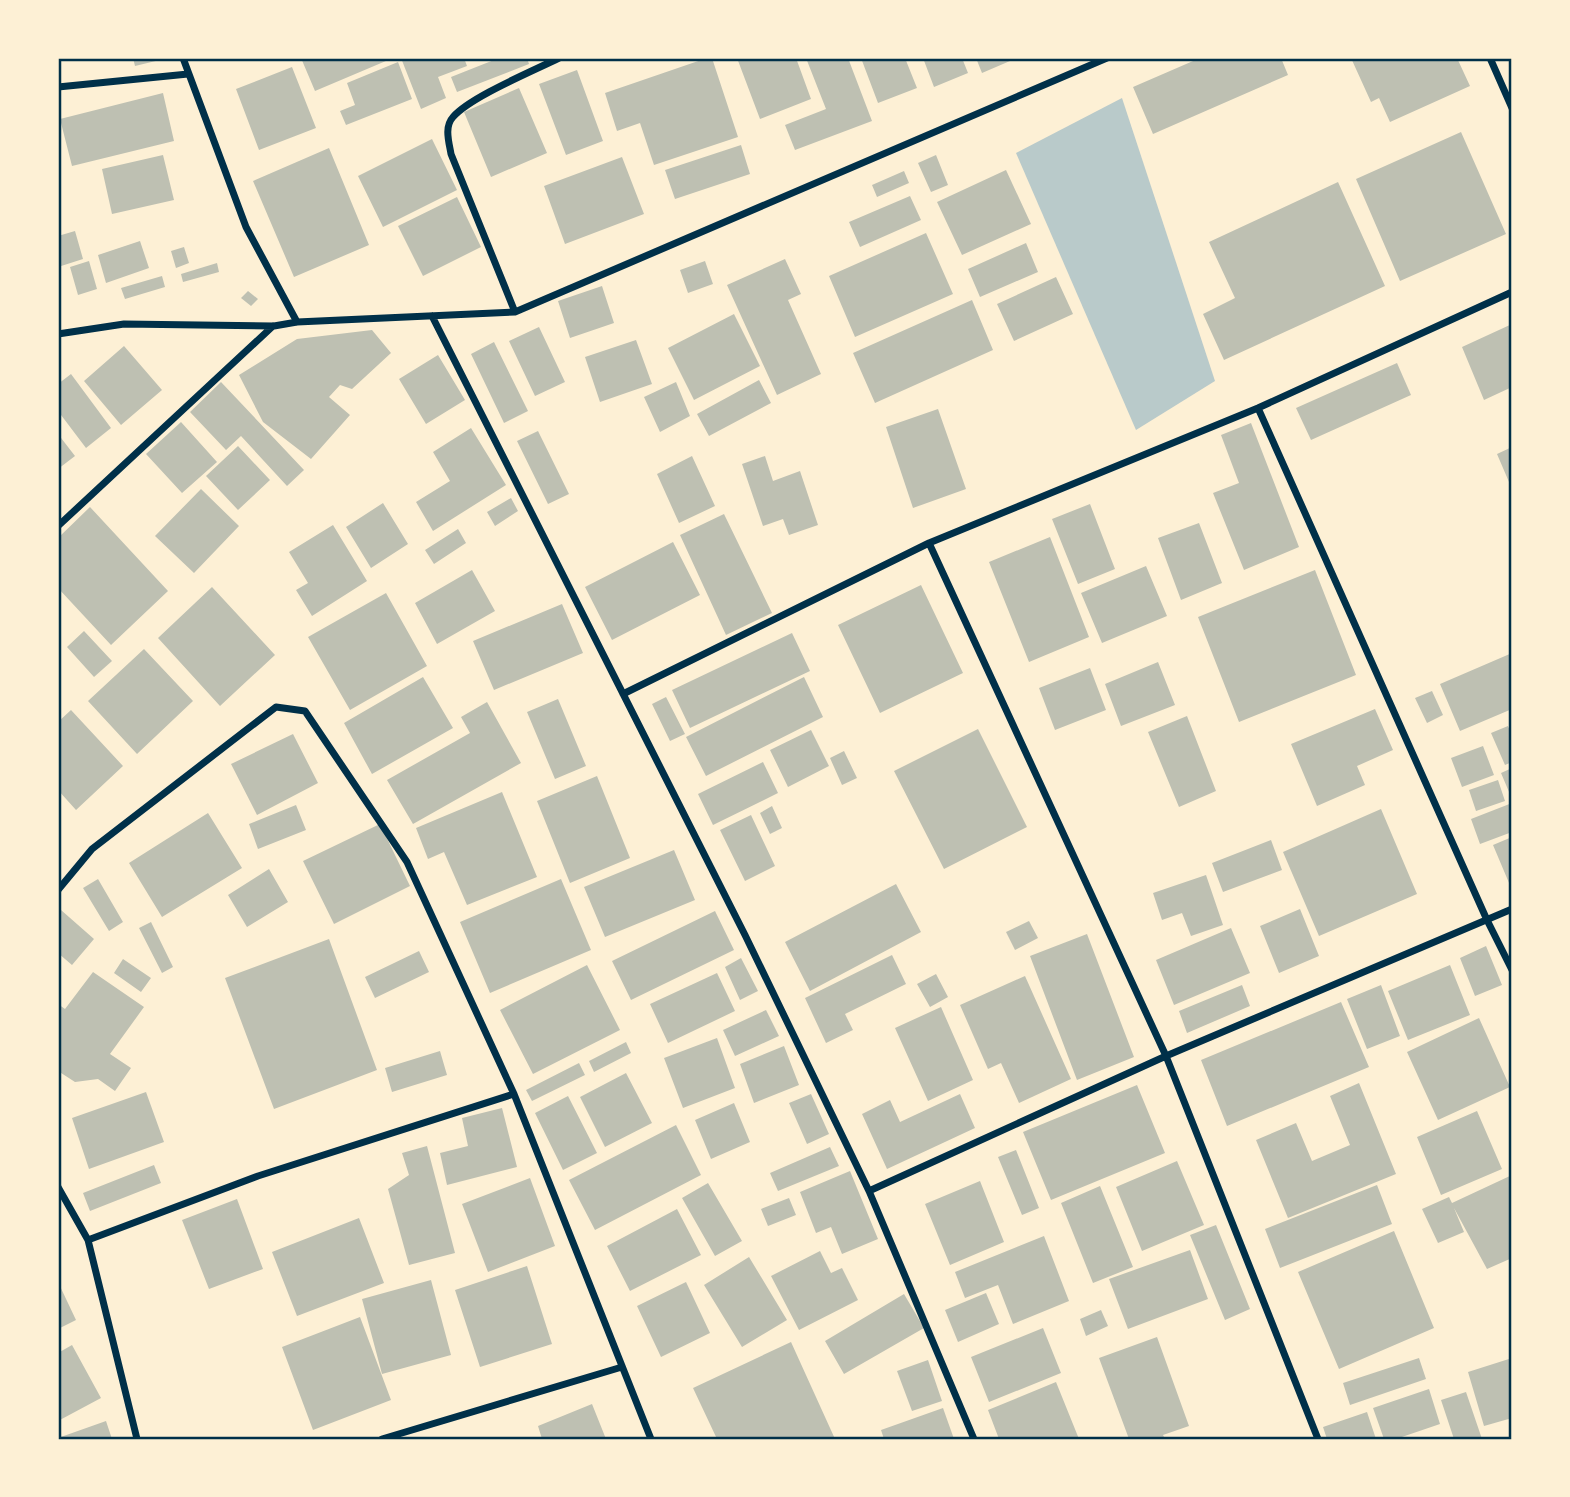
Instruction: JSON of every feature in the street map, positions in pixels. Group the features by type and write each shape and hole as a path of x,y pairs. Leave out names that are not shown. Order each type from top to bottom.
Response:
{"street":[{"path":"183,58 246,227 298,322"},
{"path":"515,312 451,154 447,132 451,118 475,101 559,58"},
{"path":"58,334 124,324 274,326 298,322 515,312 1107,58"},
{"path":"1490,58 1512,108"},
{"path":"58,88 188,75"},
{"path":"624,694 929,543 1258,408 1512,292"},
{"path":"432,316 745,934 869,1191 974,1439"},
{"path":"58,526 274,326"},
{"path":"1258,408 1487,920 1512,970"},
{"path":"929,543 1166,1056 1318,1439"},
{"path":"58,890 92,849 276,707 305,711 407,862 514,1094 651,1439"},
{"path":"869,1191 1166,1056 1512,909"},
{"path":"88,1240 258,1175 514,1094"},
{"path":"58,1187 88,1240 137,1439"},
{"path":"382,1439 622,1367"}],"shaded area":[{"path":"1122,98 1215,381 1136,430 1016,153"}],"building":[{"path":"133,58 164,58 164,59 135,66"},
{"path":"301,58 393,58 315,91"},
{"path":"401,58 464,58 467,66 438,77 446,98 421,109"},
{"path":"499,58 527,58 529,64 457,92 451,77"},
{"path":"712,58 738,137 654,165 640,123 617,131 605,93"},
{"path":"737,58 796,58 811,99 760,119"},
{"path":"806,58 848,58 872,121 795,150 785,125 826,109"},
{"path":"861,58 905,58 917,88 878,103"},
{"path":"923,58 962,58 968,73 934,87"},
{"path":"976,58 1017,58 982,73"},
{"path":"1200,58 1281,58 1288,75 1153,134 1133,87"},
{"path":"1351,58 1457,58 1470,86 1390,122 1379,98 1371,102"},
{"path":"398,62 412,99 346,125 340,111 355,105 347,83"},
{"path":"292,67 316,128 259,150 236,89"},
{"path":"577,70 603,141 566,155 539,84"},
{"path":"519,88 547,153 491,177 464,112"},
{"path":"163,93 174,141 72,166 60,119"},
{"path":"1461,132 1506,234 1400,281 1356,179"},
{"path":"432,139 457,190 383,227 358,176"},
{"path":"741,145 750,174 675,199 665,170"},
{"path":"329,148 369,245 294,277 253,181"},
{"path":"163,155 174,200 112,214 102,169"},
{"path":"936,155 948,185 931,192 918,163"},
{"path":"622,157 644,214 565,244 544,186"},
{"path":"1006,170 1031,224 962,255 937,202"},
{"path":"904,171 909,183 877,197 872,185"},
{"path":"1338,182 1385,286 1224,360 1203,314 1235,298 1209,242"},
{"path":"910,196 921,220 860,247 849,222"},
{"path":"457,197 481,247 423,276 398,226"},
{"path":"75,231 83,259 58,267 58,236"},
{"path":"926,233 953,294 855,337 829,276"},
{"path":"140,241 149,268 106,283 98,255"},
{"path":"1026,243 1038,272 980,297 968,269"},
{"path":"184,247 189,263 176,268 171,251"},
{"path":"785,259 801,294 788,300 821,374 777,395 727,285"},
{"path":"89,261 97,289 78,295 70,267"},
{"path":"705,261 713,284 688,293 680,270"},
{"path":"217,263 219,272 183,282 181,274"},
{"path":"162,276 165,287 125,299 121,288"},
{"path":"1056,277 1073,314 1014,341 997,304"},
{"path":"602,286 614,323 570,338 558,301"},
{"path":"248,291 258,299 251,306 241,298"},
{"path":"972,300 993,350 875,403 853,353"},
{"path":"734,314 760,366 694,400 668,348"},
{"path":"1512,324 1512,387 1484,400 1462,347"},
{"path":"539,327 565,382 535,396 509,341"},
{"path":"372,330 391,353 352,389 340,385 329,397 350,415 311,459 263,422 239,375 297,339"},
{"path":"636,340 652,384 600,402 585,357"},
{"path":"494,342 528,411 504,423 471,354"},
{"path":"124,346 162,390 121,425 84,381"},
{"path":"438,355 465,400 426,424 399,379"},
{"path":"1397,363 1411,395 1311,440 1296,408"},
{"path":"71,374 111,428 86,448 58,411 58,384"},
{"path":"759,380 771,403 709,436 697,414"},
{"path":"221,382 304,470 287,486 241,436 226,450 190,412"},
{"path":"676,382 690,416 660,432 644,397"},
{"path":"938,409 966,489 913,508 886,427"},
{"path":"181,422 217,462 182,493 146,454"},
{"path":"1251,423 1299,547 1244,570 1213,493 1239,483 1221,435"},
{"path":"471,428 506,485 433,531 416,502 450,481 433,452"},
{"path":"538,431 569,494 548,504 517,441"},
{"path":"58,434 75,456 58,469"},
{"path":"238,446 270,480 238,510 206,476"},
{"path":"1512,447 1512,489 1497,454"},
{"path":"692,456 715,506 679,523 657,474"},
{"path":"765,456 773,481 800,471 818,525 789,535 783,519 763,526 742,464"},
{"path":"201,489 239,526 194,573 155,536"},
{"path":"511,498 518,511 495,526 487,512"},
{"path":"383,503 408,544 371,568 346,527"},
{"path":"1090,504 1115,569 1078,584 1052,519"},
{"path":"90,507 168,591 111,645 58,588 58,538"},
{"path":"724,514 772,613 726,635 680,535"},
{"path":"1199,523 1222,583 1181,600 1158,538"},
{"path":"333,525 367,581 312,616 296,590 308,583 289,552"},
{"path":"458,529 466,543 434,564 425,550"},
{"path":"1050,537 1089,637 1029,662 989,562"},
{"path":"673,542 700,595 612,640 585,587"},
{"path":"1146,566 1167,616 1102,643 1081,593"},
{"path":"472,570 495,611 437,644 415,603"},
{"path":"1315,570 1356,675 1239,722 1198,617"},
{"path":"921,585 963,673 880,713 838,625"},
{"path":"212,587 275,655 220,706 158,638"},
{"path":"386,593 427,666 350,710 308,637"},
{"path":"562,604 583,653 494,690 473,641"},
{"path":"84,631 112,661 94,677 67,647"},
{"path":"792,633 810,671 690,728 672,690"},
{"path":"144,649 193,701 137,754 88,701"},
{"path":"1512,653 1512,709 1460,731 1440,684"},
{"path":"1158,662 1175,705 1121,726 1105,684"},
{"path":"1090,668 1106,710 1055,730 1039,688"},
{"path":"423,677 453,728 372,774 344,723"},
{"path":"804,677 823,717 706,776 686,737"},
{"path":"1432,691 1443,715 1427,723 1415,698"},
{"path":"666,697 685,734 670,741 652,704"},
{"path":"558,699 586,766 555,779 527,712"},
{"path":"487,702 521,763 413,824 387,780 470,733 461,717"},
{"path":"1375,709 1393,750 1357,766 1365,785 1317,806 1291,744"},
{"path":"71,710 123,766 76,810 58,790 58,722"},
{"path":"1187,716 1216,791 1179,807 1148,732"},
{"path":"1508,726 1512,736 1512,762 1505,765 1491,733"},
{"path":"978,729 1027,827 944,869 894,771"},
{"path":"811,730 829,766 788,787 770,750"},
{"path":"293,734 318,783 257,815 231,764"},
{"path":"1483,746 1494,775 1462,787 1451,758"},
{"path":"844,751 857,778 842,785 830,758"},
{"path":"763,762 778,793 713,825 698,794"},
{"path":"1512,768 1512,799 1501,773"},
{"path":"597,776 630,858 570,883 537,801"},
{"path":"1498,780 1505,801 1476,811 1469,790"},
{"path":"502,792 537,877 467,905 444,852 428,859 416,828"},
{"path":"1512,803 1512,832 1480,844 1471,819"},
{"path":"296,805 306,830 258,849 249,824"},
{"path":"772,806 782,828 770,834 760,813"},
{"path":"1381,809 1417,894 1319,936 1283,852"},
{"path":"208,813 242,868 162,917 129,863"},
{"path":"751,815 775,866 745,881 720,830"},
{"path":"380,824 410,886 334,924 303,861"},
{"path":"1512,837 1512,890 1493,845"},
{"path":"1271,840 1282,870 1223,892 1212,863"},
{"path":"674,850 695,900 605,937 584,887"},
{"path":"269,869 288,902 247,927 228,895"},
{"path":"1206,875 1223,925 1191,936 1182,913 1162,920 1153,893"},
{"path":"98,879 123,922 109,931 83,888"},
{"path":"561,879 591,950 490,993 460,922"},
{"path":"896,884 921,932 810,991 785,942"},
{"path":"1300,909 1319,956 1279,973 1260,926"},
{"path":"61,910 94,939 72,965 58,953 58,914"},
{"path":"715,911 734,950 631,1000 612,961"},
{"path":"1029,921 1038,938 1015,950 1006,932"},
{"path":"151,922 173,967 162,973 139,928"},
{"path":"1231,928 1250,973 1174,1005 1156,960"},
{"path":"1087,934 1134,1057 1077,1080 1030,956"},
{"path":"329,939 377,1070 274,1109 225,978"},
{"path":"1486,946 1502,985 1475,996 1460,958"},
{"path":"419,951 429,972 375,998 365,977"},
{"path":"892,955 906,984 845,1014 853,1030 826,1043 805,998"},
{"path":"741,958 758,991 740,1000 725,967"},
{"path":"123,959 151,978 141,992 114,973"},
{"path":"587,965 620,1030 533,1074 500,1010"},
{"path":"1450,965 1470,1015 1408,1040 1388,991"},
{"path":"93,972 144,1007 110,1054 131,1068 115,1091 98,1079 75,1082 58,1071 58,1004 65,1009"},
{"path":"717,973 735,1011 668,1043 650,1004"},
{"path":"936,974 948,997 930,1007 917,984"},
{"path":"1025,976 1071,1079 1019,1103 1001,1063 988,1069 960,1005"},
{"path":"1242,985 1250,1006 1187,1033 1179,1011"},
{"path":"1381,985 1400,1036 1367,1049 1347,999"},
{"path":"1341,1002 1369,1067 1227,1126 1201,1060"},
{"path":"941,1007 973,1080 928,1101 895,1028"},
{"path":"766,1010 779,1036 735,1056 723,1030"},
{"path":"1479,1018 1510,1087 1438,1120 1407,1052"},
{"path":"717,1038 735,1088 683,1108 664,1058"},
{"path":"626,1042 631,1053 594,1072 589,1061"},
{"path":"784,1046 799,1085 754,1103 740,1064"},
{"path":"440,1051 447,1075 392,1092 385,1068"},
{"path":"579,1063 585,1075 532,1101 526,1090"},
{"path":"626,1073 652,1123 605,1147 580,1097"},
{"path":"1359,1083 1396,1174 1288,1218 1256,1140 1296,1123 1312,1161 1350,1145 1330,1096"},
{"path":"1137,1085 1165,1153 1051,1200 1023,1132"},
{"path":"146,1092 164,1142 89,1169 72,1118"},
{"path":"811,1094 829,1134 807,1144 789,1103"},
{"path":"960,1094 975,1128 887,1169 862,1114 890,1100 900,1122"},
{"path":"568,1096 597,1153 563,1170 535,1113"},
{"path":"734,1103 750,1142 711,1159 695,1120"},
{"path":"502,1108 517,1167 447,1185 440,1153 468,1146 462,1118"},
{"path":"1477,1111 1502,1169 1441,1195 1417,1137"},
{"path":"676,1125 701,1175 595,1230 569,1180"},
{"path":"427,1146 455,1253 409,1265 388,1189 409,1175 402,1153"},
{"path":"830,1147 839,1166 778,1191 770,1173"},
{"path":"1016,1150 1039,1208 1022,1215 998,1157"},
{"path":"1177,1161 1204,1225 1142,1251 1116,1187"},
{"path":"154,1165 161,1183 90,1211 83,1193"},
{"path":"850,1171 878,1239 842,1254 831,1227 816,1233 800,1192"},
{"path":"1512,1175 1512,1258 1487,1269 1454,1208 1464,1232 1438,1243 1422,1209 1449,1197 1452,1203"},
{"path":"530,1178 555,1246 488,1272 462,1204"},
{"path":"980,1181 1004,1242 950,1265 925,1204"},
{"path":"708,1183 742,1241 715,1256 682,1198"},
{"path":"1377,1185 1392,1224 1280,1268 1265,1229"},
{"path":"1100,1186 1133,1267 1093,1283 1061,1203"},
{"path":"789,1198 796,1215 768,1226 761,1209"},
{"path":"237,1199 263,1269 209,1289 182,1220"},
{"path":"677,1209 701,1255 630,1291 607,1246"},
{"path":"359,1218 384,1283 297,1316 272,1252"},
{"path":"1216,1225 1250,1309 1225,1320 1190,1235"},
{"path":"1394,1231 1434,1328 1339,1369 1298,1272"},
{"path":"1044,1236 1069,1301 1013,1324 998,1285 965,1298 955,1272"},
{"path":"1190,1250 1208,1299 1128,1329 1109,1279"},
{"path":"820,1251 831,1273 842,1268 858,1300 799,1330 771,1276"},
{"path":"749,1257 787,1320 742,1347 704,1285"},
{"path":"527,1266 552,1344 480,1367 455,1290"},
{"path":"431,1280 451,1355 382,1374 362,1299"},
{"path":"58,1282 76,1320 58,1329"},
{"path":"686,1282 710,1333 661,1357 637,1306"},
{"path":"986,1293 999,1324 958,1342 945,1310"},
{"path":"904,1294 924,1328 844,1374 825,1341"},
{"path":"1101,1310 1108,1326 1086,1336 1080,1319"},
{"path":"360,1317 391,1400 313,1430 282,1347"},
{"path":"1043,1328 1061,1373 989,1402 971,1357"},
{"path":"1157,1337 1189,1426 1163,1435 1165,1439 1129,1439 1099,1358"},
{"path":"791,1342 835,1439 717,1439 693,1388"},
{"path":"72,1345 101,1398 58,1421 58,1353"},
{"path":"1419,1358 1426,1379 1350,1405 1343,1383"},
{"path":"1512,1358 1512,1418 1484,1426 1468,1372"},
{"path":"928,1360 942,1401 912,1411 897,1371"},
{"path":"1056,1382 1079,1439 999,1439 988,1410"},
{"path":"1429,1389 1440,1424 1396,1439 1384,1439 1373,1408"},
{"path":"1466,1392 1482,1439 1454,1439 1441,1400"},
{"path":"592,1404 606,1439 542,1439 538,1426"},
{"path":"943,1408 954,1439 884,1439 881,1430"},
{"path":"1367,1412 1376,1439 1327,1439 1323,1427"},
{"path":"106,1421 112,1439 58,1439 58,1438"}]}
